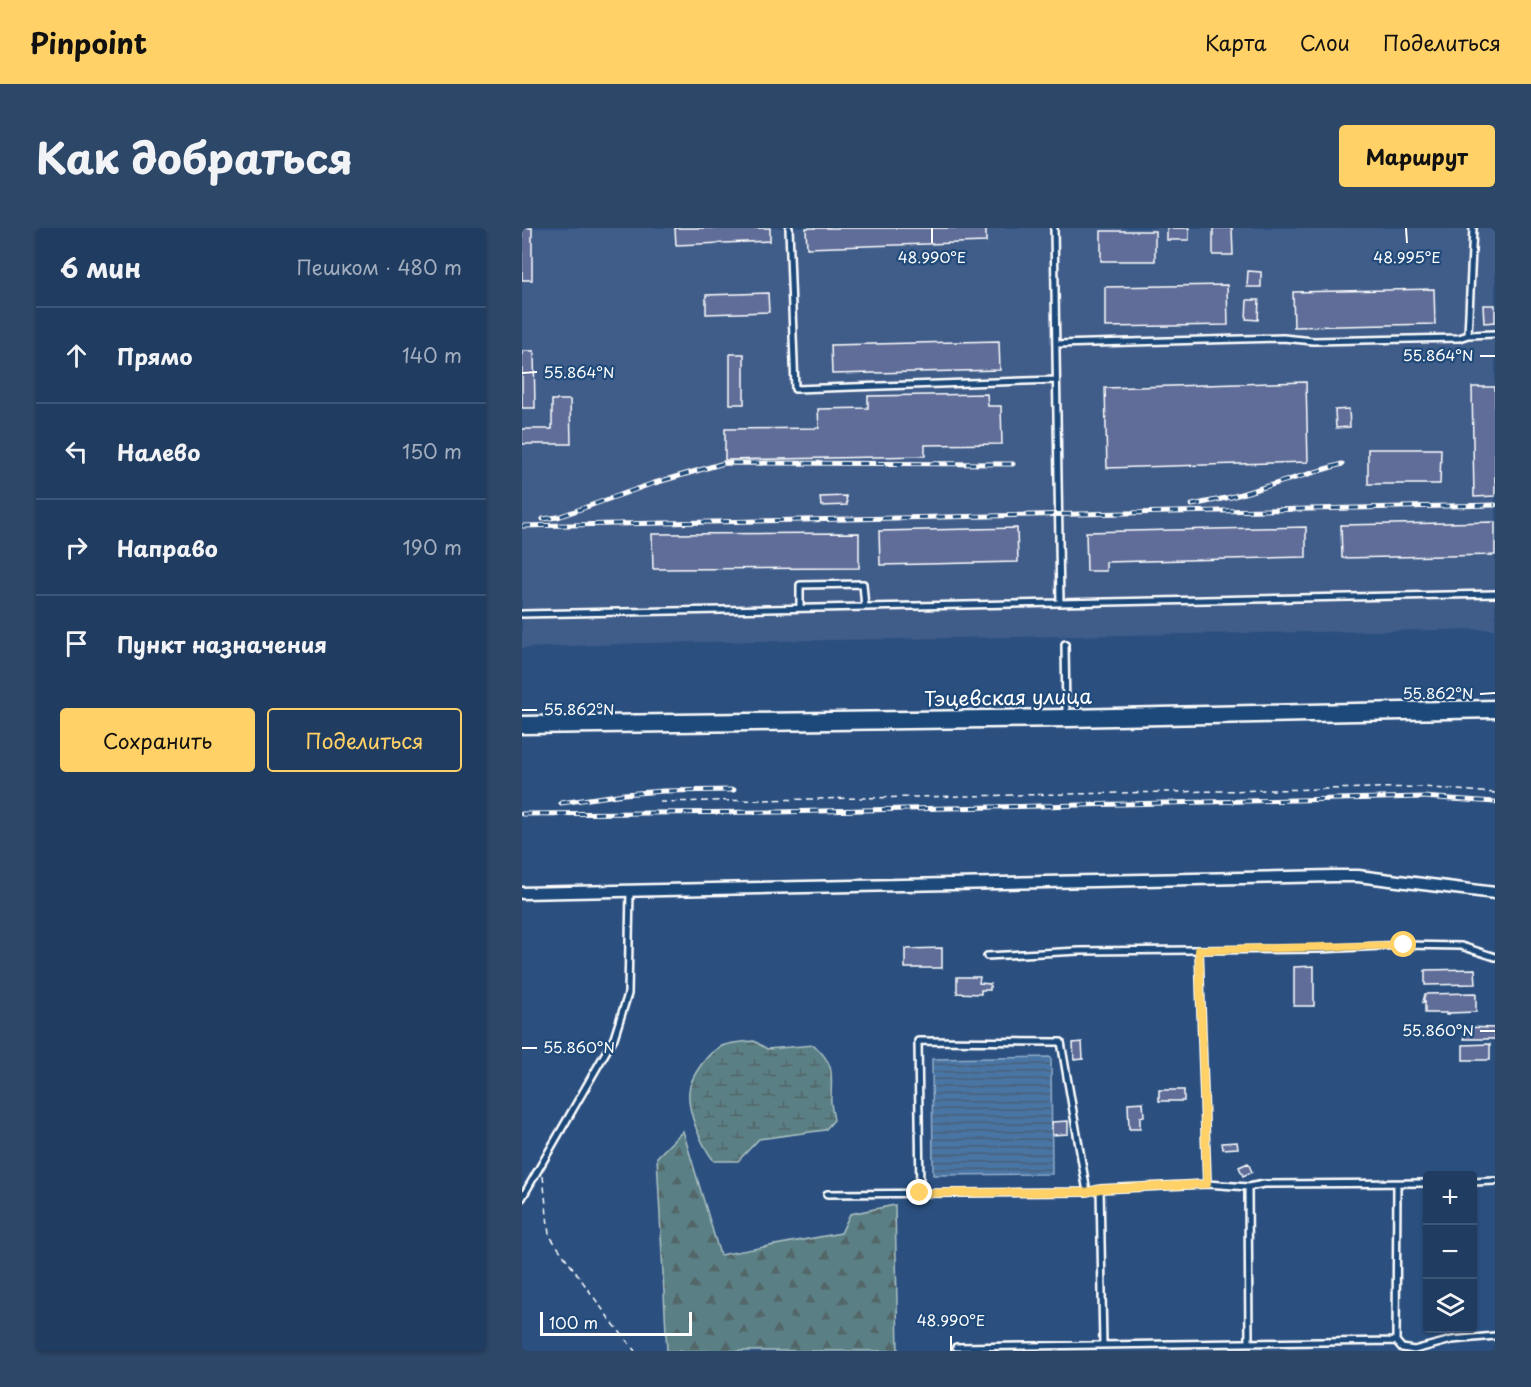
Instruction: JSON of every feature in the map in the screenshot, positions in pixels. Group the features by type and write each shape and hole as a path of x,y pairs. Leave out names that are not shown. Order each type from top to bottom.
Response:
{"street":[{"name":"Тэцевская улица","path":"522,725 1066,718 1495,708"},
{"path":"522,893 1358,876 1495,893"}],"lane":[{"path":"789,228 795,389 1056,380"},
{"path":"1054,228 1060,603"},
{"path":"1468,335 1473,228"},
{"path":"1056,344 1283,338 1313,341 1459,338 1468,335 1495,334"},
{"path":"800,608 800,585 863,584 865,607"},
{"path":"522,614 1495,594"},
{"path":"1065,644 1066,718"},
{"path":"522,1198 614,1038 628,994 630,890"},
{"path":"987,956 1079,951 1461,946 1495,957"},
{"path":"1199,950 1207,1184"},
{"path":"920,1193 918,1041 1062,1042 1087,1192"},
{"path":"1477,1182 1495,1181"},
{"path":"827,1194 1087,1192 1100,1189 1207,1184 1248,1187 1264,1184 1423,1183"},
{"path":"1397,1184 1396,1341 1402,1348 1414,1350 1452,1340 1495,1336"},
{"path":"1248,1187 1249,1343"},
{"path":"1100,1189 1102,1345"},
{"path":"956,1347 1396,1341"}],"path":[{"path":"660,802 1423,787 1495,794"},
{"path":"542,1163 549,1235 635,1351"}],"shaded area":[{"path":"522,228 1495,228 1495,629 646,643 522,648"},
{"path":"1051,1057 1052,1174 933,1175 932,1059"}],"green space":[{"path":"754,1041 767,1049 814,1045 825,1057 830,1068 834,1120 825,1130 759,1139 738,1161 714,1161 704,1146 690,1108 691,1084 701,1065 716,1050 730,1044"},
{"path":"683,1131 720,1255 841,1233 850,1214 895,1205 898,1351 667,1351 657,1157"}],"building":[{"path":"522,228 532,228 532,280 522,280"},
{"path":"675,228 770,228 770,241 676,245"},
{"path":"806,228 986,228 986,242 807,248"},
{"path":"1167,228 1189,228 1189,240 1167,240"},
{"path":"1213,228 1232,228 1233,255 1213,255"},
{"path":"1101,231 1155,231 1155,261 1101,261"},
{"path":"1248,271 1261,272 1261,287 1247,287"},
{"path":"1227,285 1228,325 1105,327 1105,287"},
{"path":"1434,289 1435,324 1294,327 1293,292"},
{"path":"768,293 769,312 706,314 706,295"},
{"path":"1247,300 1259,300 1258,320 1246,319"},
{"path":"1483,305 1495,305 1495,322 1484,323"},
{"path":"999,341 1000,370 832,374 831,345"},
{"path":"522,351 534,351 535,408 522,408"},
{"path":"730,354 744,354 744,404 730,404"},
{"path":"1306,382 1308,462 1107,468 1105,388"},
{"path":"1472,387 1495,387 1495,496 1474,497"},
{"path":"987,394 988,406 1001,406 1002,444 925,445 925,456 725,460 725,429 819,428 818,409 868,408 868,396"},
{"path":"552,400 570,400 571,444 522,444 522,429 552,429"},
{"path":"1349,409 1350,427 1336,428 1335,410"},
{"path":"1368,449 1441,449 1440,484 1368,484"},
{"path":"846,496 847,505 821,506 820,497"},
{"path":"1495,522 1495,555 1342,558 1341,525"},
{"path":"1306,527 1306,557 1106,562 1106,571 1087,571 1086,532"},
{"path":"1017,528 1018,562 880,565 879,531"},
{"path":"859,533 859,568 653,569 652,534"},
{"path":"942,948 942,968 905,968 905,949"},
{"path":"1314,966 1314,1006 1294,1006 1294,967"},
{"path":"1475,969 1476,984 1425,985 1425,970"},
{"path":"957,977 980,977 979,983 990,984 990,990 981,990 981,994 957,993"},
{"path":"1476,993 1476,1012 1449,1013 1449,1015 1425,1013 1425,1001 1423,1002 1425,994"},
{"path":"1464,1027 1495,1028 1495,1039 1464,1039"},
{"path":"1082,1042 1083,1059 1074,1060 1073,1043"},
{"path":"1490,1044 1490,1060 1463,1060 1463,1045"},
{"path":"1159,1090 1184,1090 1184,1101 1159,1101"},
{"path":"1143,1102 1144,1116 1140,1117 1140,1129 1129,1129 1128,1103"},
{"path":"1068,1121 1068,1134 1052,1135 1052,1122"},
{"path":"1237,1142 1238,1148 1223,1149 1222,1143"},
{"path":"1248,1163 1252,1172 1243,1176 1239,1167"}],"railway":[{"path":"543,519 558,517 651,484 724,463 1013,464"},
{"path":"1192,505 1231,497 1342,464"},
{"path":"522,526 1495,505"},
{"path":"561,803 663,791 734,790"},
{"path":"522,814 778,812 1423,797 1495,802"}],"route":[{"path":"920,1193 1087,1192 1100,1189 1207,1184 1199,950 1318,949 1404,945"}]}
